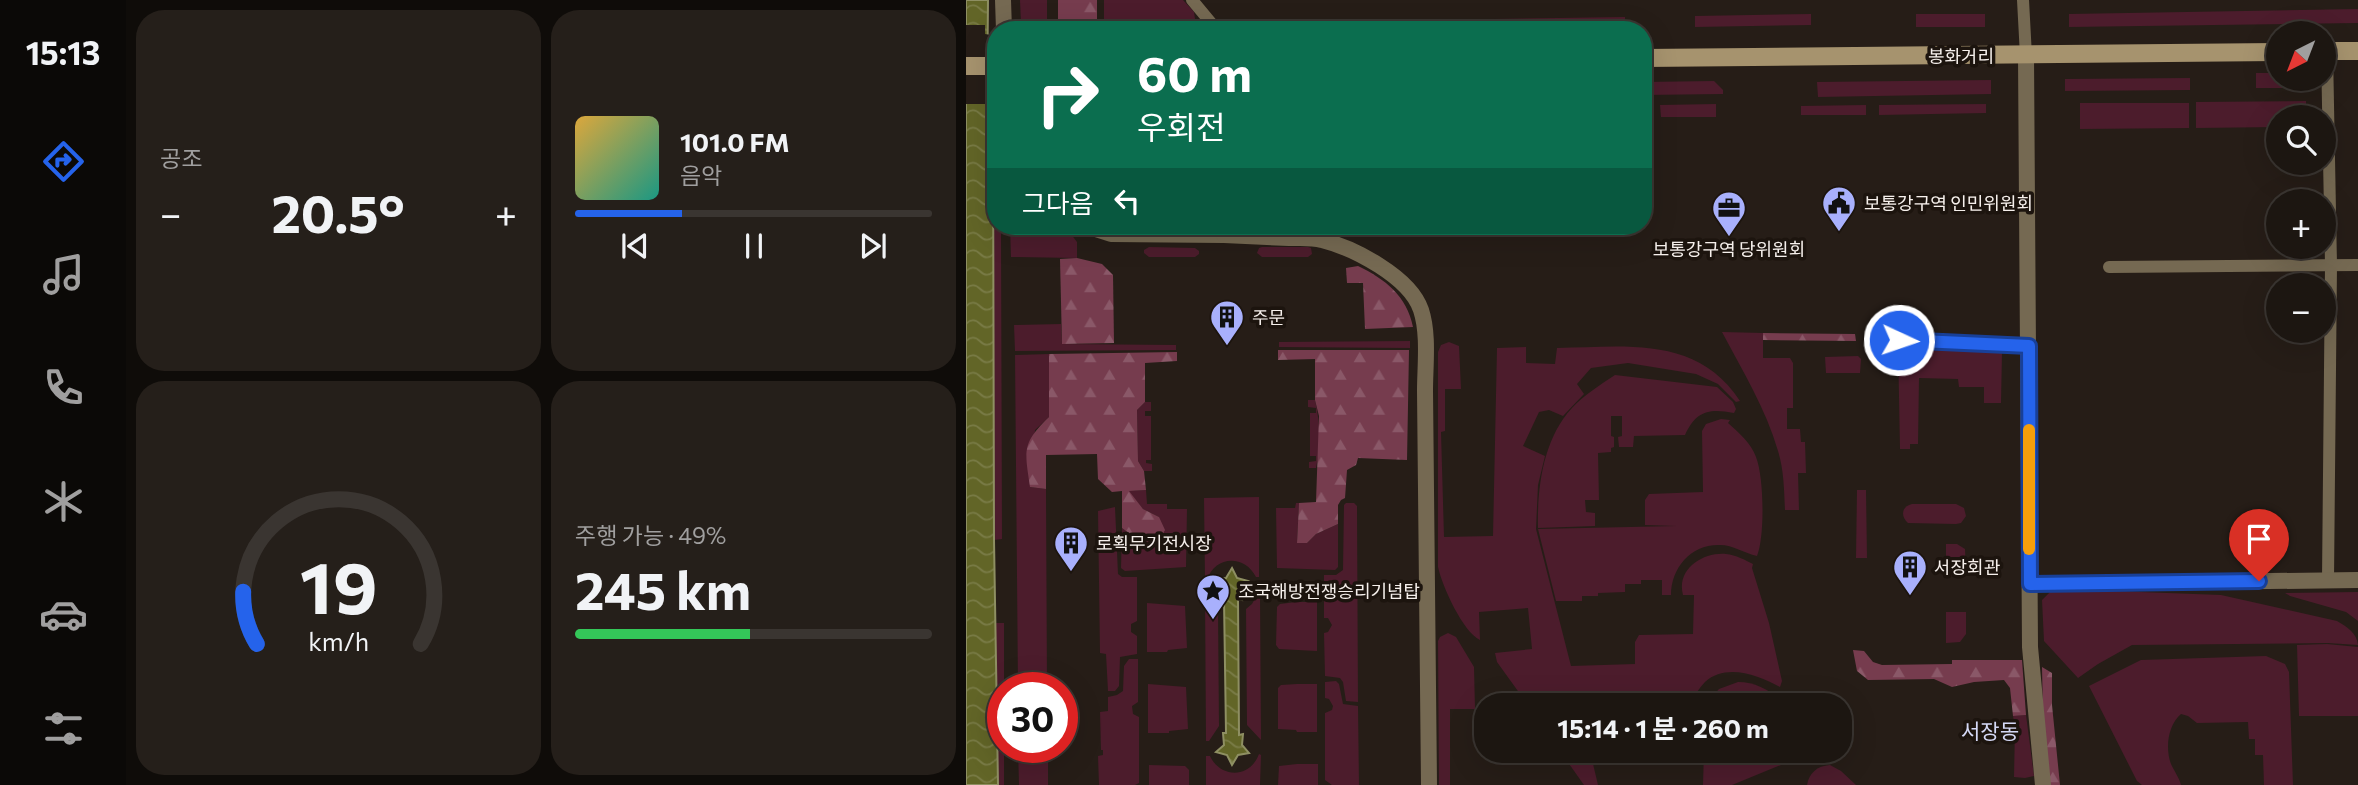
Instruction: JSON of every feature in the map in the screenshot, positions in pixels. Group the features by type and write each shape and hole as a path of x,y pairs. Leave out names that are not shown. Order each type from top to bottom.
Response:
{"main road":[{"path":"2336,51 2358,51"},
{"name":"봉화거리","path":"1652,58 2266,52"},
{"path":"966,66 987,66"}],"street":[{"path":"1003,0 1004,21"},
{"path":"1192,0 1210,21"},
{"path":"2023,0 2026,56 2030,647 2043,785"},
{"path":"2327,91 2331,265 2328,580"},
{"path":"1278,235 1321,239 1376,264 1411,292 1421,310 1425,391 1429,785"},
{"path":"2109,267 2358,265"},
{"path":"1899,340 2029,346"},
{"path":"2030,584 2358,580"}],"shaded area":[{"path":"1020,0 1047,0 1047,21 1021,21"},
{"path":"1104,0 1183,0 1194,12 1195,19 1136,21 1104,21"},
{"path":"2358,9 2358,23 2266,21 2266,24 2069,27 2069,14"},
{"path":"1811,14 1811,25 1695,27 1695,16"},
{"path":"1916,14 1985,14 1985,27 1916,27"},
{"path":"1625,17 1625,21 1359,21"},
{"path":"1228,19 1279,19 1279,21"},
{"path":"2256,73 2266,73 2266,88 2256,88"},
{"path":"2190,78 2190,90 2065,91 2065,79"},
{"path":"1991,80 1991,94 1818,97 1817,82"},
{"path":"1714,81 1723,90 1723,94 1652,95 1652,82"},
{"path":"2306,101 2306,105 2266,105 2266,127 2196,128 2196,102"},
{"path":"2080,103 2189,103 2189,128 2080,129"},
{"path":"1716,104 1716,117 1661,117 1660,105"},
{"path":"1986,104 1986,113 1879,115 1879,105"},
{"path":"1866,105 1866,115 1801,115 1801,106"},
{"path":"993,235 1001,235 1002,539 994,540"},
{"path":"1010,235 1072,235 1077,242 1077,258 1011,257"},
{"path":"1149,247 1195,248 1199,254 1195,257 1149,257 1144,250"},
{"path":"1262,247 1308,247 1311,248 1312,254 1308,257 1262,257 1257,253"},
{"path":"1061,324 1062,344 1176,345 1176,350 1015,351 1014,325"},
{"path":"1722,332 1763,333 1763,358 1790,358 1793,363 1793,408 1787,408 1787,429 1800,429 1801,442 1805,442 1806,473 1798,473 1799,510 1785,510 1781,465 1773,435"},
{"path":"1410,341 1410,348 1279,347 1279,342"},
{"path":"1449,342 1459,346 1461,389 1445,389 1445,431 1441,432 1444,537 1493,536 1497,348 1526,347 1526,363 1555,364 1557,348 1658,349 1703,365 1723,380 1740,401 1736,402 1718,384 1696,374 1628,363 1591,368 1577,384 1584,394 1563,416 1549,410 1539,412 1523,446 1545,456 1538,485 1536,529 1571,666 1635,664 1635,642 1639,635 1693,634 1694,595 1683,595 1684,577 1687,570 1700,559 1726,554 1753,564 1782,681 1780,687 1762,678 1732,672 1713,676 1697,693 1519,693 1497,662 1495,653 1532,649 1528,608 1479,612 1480,640 1460,618 1438,567 1438,352 1441,345"},
{"path":"1898,345 2002,352 2001,403 1984,403 1984,387 1959,387 1958,379 1919,378 1918,444 1910,444 1910,449 1900,449"},
{"path":"1049,354 1049,417 1035,430 1030,487 1046,489 1047,672 1018,672 1015,355"},
{"path":"1858,356 1861,359 1860,373 1826,373 1825,357"},
{"path":"1615,375 1717,387 1733,402 1736,409 1734,413 1704,413 1694,421 1685,435 1634,436 1633,447 1619,447 1622,416 1611,416 1614,447 1611,452 1598,453 1599,500 1585,500 1586,512 1595,513 1595,526 1538,528 1541,481 1554,434 1577,403"},
{"path":"1308,400 1315,400 1318,417 1316,468 1309,468 1309,462 1316,461 1316,456 1310,456 1310,413 1316,413 1316,408 1308,407"},
{"path":"1145,402 1151,402 1151,411 1145,411 1145,416 1151,416 1151,460 1146,460 1146,463 1152,464 1152,471 1144,471 1138,461 1137,410"},
{"path":"1721,419 1730,420 1728,423 1751,447 1759,466 1762,522 1757,556 1729,546 1710,546 1692,553 1679,567 1671,595 1662,595 1662,580 1641,580 1641,584 1625,584 1625,592 1582,596 1582,601 1556,601 1538,529 1676,526 1645,525 1645,500 1649,494 1703,492 1702,431 1706,424"},
{"path":"1146,490 1147,504 1167,504 1167,509 1187,509 1186,567 1125,571 1121,568 1122,528 1142,543 1159,517 1143,509 1128,491"},
{"path":"1857,490 1866,490 1867,558 1856,558"},
{"path":"1259,497 1259,577 1245,565 1230,561 1216,566 1205,580 1204,498"},
{"path":"1296,503 1299,503 1297,542 1307,543 1316,534 1338,524 1338,567 1335,570 1277,568 1276,508 1295,508"},
{"path":"1346,503 1354,503 1357,506 1358,702 1346,701 1340,678 1325,676 1324,633 1328,632 1332,625 1328,618 1324,618 1324,575 1336,575 1343,570"},
{"path":"1912,504 1956,504 1964,508 1966,516 1961,523 1956,524 1908,523 1903,512"},
{"path":"1115,507 1118,574 1122,577 1137,577 1137,621 1131,624 1131,632 1137,636 1137,654 1120,657 1119,686 1115,691 1108,691 1106,654 1100,653 1098,511"},
{"path":"1946,544 1957,544 1965,549 1966,576 1946,576"},
{"path":"2052,590 2221,595 2337,621 2354,634 2358,645 2132,645 2078,678 2044,641 2042,600"},
{"path":"2358,592 2358,621 2346,612 2285,593"},
{"path":"1205,593 1218,609 1219,726 1209,741 1206,741"},
{"path":"1258,593 1261,740 1247,725 1246,609"},
{"path":"1317,602 1317,651 1279,649 1276,645 1277,607 1280,604"},
{"path":"1147,603 1185,606 1187,648 1147,652"},
{"path":"1946,612 1966,612 1966,634 1960,642 1946,643"},
{"path":"995,623 1004,623 1004,672 996,672"},
{"path":"1448,633 1456,637 1474,667 1474,709 1450,709 1450,785 1439,785 1440,637"},
{"path":"2297,645 2358,647 2358,716 2299,716"},
{"path":"2266,656 2285,664 2289,672 2293,785 2264,785 2263,755 2255,755 2255,739 2249,739 2248,722 2197,723 2181,714 2173,724 2168,744 2169,758 2181,785 2142,785 2137,781 2089,686 2141,660"},
{"path":"1129,659 1138,659 1138,702 1132,706 1133,714 1139,717 1139,783 1099,785 1098,756 1103,755 1100,712 1108,711 1108,697 1123,691 1124,666"},
{"path":"1336,681 1343,704 1358,706 1359,785 1332,785 1325,780 1325,713 1332,710 1333,706 1329,699 1325,698 1325,682"},
{"path":"1738,682 1752,684 1771,693 1716,693"},
{"path":"1148,684 1186,687 1188,729 1148,733"},
{"path":"1317,684 1317,732 1278,729 1278,688 1281,685"},
{"path":"2026,715 2034,776 2014,777 2013,716"},
{"path":"1259,754 1260,785 1206,785 1206,756 1210,756 1221,768 1235,773 1249,768"},
{"path":"998,763 1004,763 1004,785 998,785"},
{"path":"1018,763 1048,763 1048,785 1019,785"},
{"path":"1568,763 1593,763 1598,785 1584,785"},
{"path":"1704,763 1786,763 1732,785 1703,785"},
{"path":"1318,764 1318,785 1278,785 1279,766"},
{"path":"1149,765 1185,766 1189,770 1189,785 1149,785"},
{"path":"1830,765 1856,785 1807,785 1814,771"}],"green space":[{"path":"1058,0 1097,0 1097,21 1058,21"},
{"path":"1077,258 1102,264 1113,275 1114,343 1062,344 1060,259"},
{"path":"1358,266 1393,290 1406,306 1413,327 1365,329 1363,283 1347,283 1346,268"},
{"path":"1763,333 1855,334 1856,341 1763,340"},
{"path":"1278,350 1409,350 1407,460 1358,458 1356,465 1347,470 1345,498 1338,505 1338,524 1316,534 1307,543 1297,543 1299,503 1316,502 1319,416 1315,400 1315,359 1278,360"},
{"path":"1177,352 1177,361 1145,363 1145,402 1137,410 1138,461 1144,471 1146,490 1129,491 1143,509 1159,517 1165,530 1159,540 1142,543 1122,528 1122,491 1112,492 1098,479 1097,454 1046,455 1046,489 1030,487 1027,449 1034,434 1049,417 1049,354"},
{"path":"1853,650 1864,651 1873,662 1882,665 1952,664 1952,660 2022,660 2026,715 2013,716 2010,688 2004,680 1952,687 1934,679 1868,680 1857,671"},
{"path":"2042,667 2052,673 2052,705 2060,785 2050,785 2043,714"}],"water":[{"path":"966,0 988,0 987,235 993,235 996,672 987,672 987,763 998,763 998,785 966,785"},
{"path":"1232,568 1237,578 1248,581 1240,589 1242,600 1238,599 1239,735 1243,734 1242,745 1249,753 1238,755 1232,765 1227,755 1216,752 1224,745 1223,733 1226,733 1224,599 1221,599 1223,589 1215,580 1226,578"}],"pier":[{"path":"966,25 985,25 986,104 966,104"}],"slow traffic":[{"path":"2029,430 2029,549"}],"place":[{"name":"보통강구역 인민위원회","path":"1839,233"},
{"name":"보통강구역 당위원회","path":"1729,238"},
{"name":"주문","path":"1227,347"},
{"name":"로획무기전시장","path":"1071,573"},
{"name":"서장회관","path":"1910,597"},
{"name":"조국해방전쟁승리기념탑","path":"1213,621"}],"district":[{"name":"서장동","path":"1990,730"}],"route":[{"path":"1899,340 2029,346 2030,584 2259,581"}]}
